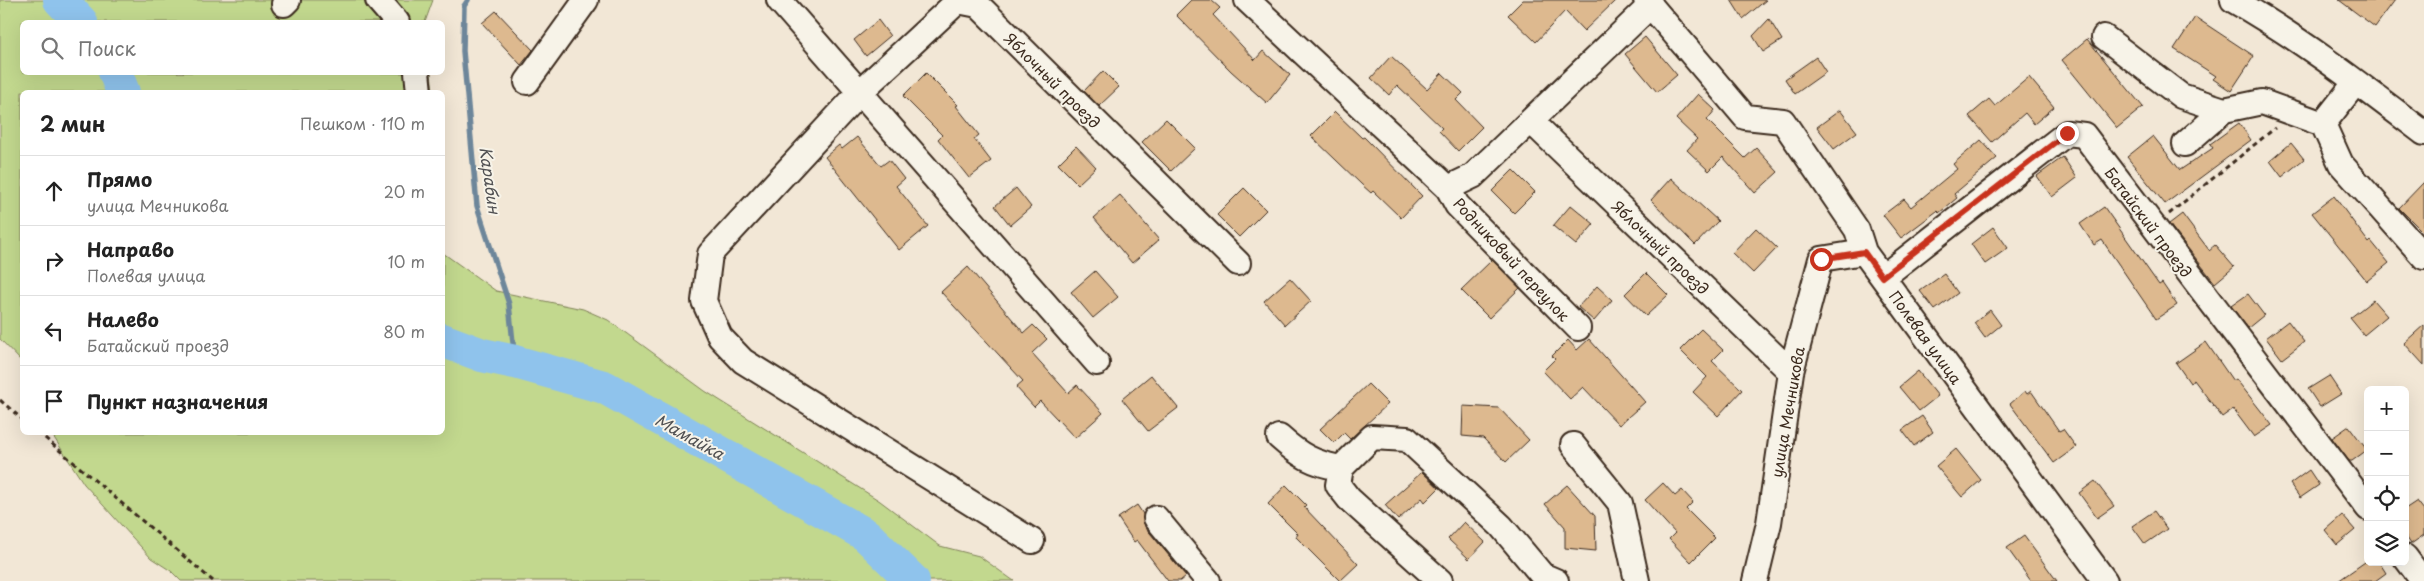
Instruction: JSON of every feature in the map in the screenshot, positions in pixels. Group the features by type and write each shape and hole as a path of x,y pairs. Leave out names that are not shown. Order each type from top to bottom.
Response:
{"street":[{"path":"378,0 395,20"},
{"path":"527,82 586,0"},
{"path":"779,0 1097,362"},
{"path":"1247,0 1448,188 1474,176 1648,3"},
{"path":"2233,0 2264,18 2356,82 2424,133"},
{"name":"Яблочный проезд","path":"860,92 958,1 978,5 1238,263"},
{"name":"Полевая улица","path":"1648,3 1745,117 1783,121 1857,230 1864,252 2105,581"},
{"path":"2104,37 2181,96 2224,110"},
{"path":"417,75 419,90"},
{"path":"2323,124 2356,82"},
{"path":"860,92 710,254 704,301 720,337 743,362 1032,541"},
{"path":"2185,144 2224,110 2262,102 2295,112 2323,124 2341,164 2424,257"},
{"name":"Яблочный проезд","path":"1531,121 1791,372"},
{"name":"Батайский проезд","path":"1882,277 2067,133 2084,135 2152,227 2364,503"},
{"name":"Родниковый переулок","path":"1448,188 1457,205 1578,328"},
{"name":"улица Мечникова","path":"1755,581 1769,523 1791,372 1821,259 1864,252"},
{"path":"1280,437 1291,448 1320,465 1341,468"},
{"path":"1440,581 1338,485 1341,468 1372,437 1407,439 1501,526 1544,579"},
{"path":"1572,444 1620,503 1637,581"},
{"path":"1156,518 1208,581"},
{"path":"2409,562 2424,581"}],"path":[{"path":"2152,227 2295,112"},
{"path":"0,400 20,418"},
{"path":"42,435 213,581"}],"green space":[{"path":"0,0 433,0 426,20 20,20 20,75 431,75 433,90 20,90 20,360 0,339"},
{"path":"445,254 496,291 583,309 608,320 705,391 880,501 940,546 979,556 1014,581 181,581 171,571 151,558 84,484 52,435 445,435"}],"building":[{"path":"1191,0 1211,0 1220,8 1213,15 1255,60 1263,51 1290,75 1267,103 1231,71 1176,15"},
{"path":"1523,0 1616,0 1584,31 1565,11 1536,42 1508,15"},
{"path":"1731,0 1766,0 1743,19"},
{"path":"2339,0 2395,0 2375,27"},
{"path":"496,11 533,50 521,65 482,23"},
{"path":"2195,17 2254,56 2231,91 2213,79 2216,76 2174,49"},
{"path":"1769,19 1782,40 1763,52 1753,36"},
{"path":"878,20 890,36 866,56 854,40"},
{"path":"1645,37 1677,75 1657,92 1625,54"},
{"path":"2087,39 2143,107 2117,128 2062,60"},
{"path":"1391,56 1427,89 1442,73 1463,93 1456,100 1482,127 1458,151 1439,131 1442,128 1397,85 1389,95 1371,78"},
{"path":"1816,57 1826,72 1795,94 1785,79"},
{"path":"1103,71 1119,87 1099,106 1084,91"},
{"path":"926,73 958,105 956,106 979,135 974,139 991,161 969,178 938,139 942,135 903,96"},
{"path":"2029,77 2054,107 2034,124 2025,113 1992,142 1969,116 1989,99 1995,106"},
{"path":"1698,94 1715,110 1707,120 1745,158 1756,148 1778,172 1755,193 1723,157 1709,171 1687,150 1697,139 1676,119"},
{"path":"1840,110 1857,132 1834,149 1817,127"},
{"path":"1335,112 1362,138 1364,137 1422,196 1401,218 1373,191 1371,193 1361,184 1311,136"},
{"path":"1166,119 1195,148 1171,171 1142,142"},
{"path":"2239,123 2251,140 2165,204 2127,157 2153,136 2180,170 2213,148 2210,144"},
{"path":"857,137 881,166 889,160 904,179 896,186 928,226 899,250 825,157 839,145 842,149"},
{"path":"1981,140 1997,158 1954,194 1957,198 1939,213 1937,211 1901,238 1883,215 1904,199 1911,207 1957,169 1953,164"},
{"path":"2291,143 2304,159 2282,177 2270,161"},
{"path":"1076,146 1096,167 1078,184 1058,164"},
{"path":"2063,157 2077,178 2052,197 2037,176"},
{"path":"1513,170 1535,192 1514,213 1492,191"},
{"path":"1671,178 1718,221 1695,245 1651,200"},
{"path":"2424,182 2424,233 2399,208"},
{"path":"1016,188 1031,207 1010,225 995,206"},
{"path":"1244,188 1266,210 1239,237 1217,215"},
{"path":"1120,195 1159,240 1132,263 1094,218"},
{"path":"2334,196 2369,243 2371,241 2389,263 2367,281 2312,213"},
{"path":"1571,205 1594,224 1576,245 1553,226"},
{"path":"2104,207 2159,285 2162,283 2177,305 2156,319 2102,240 2094,245 2080,224"},
{"path":"2182,214 2209,250 2215,245 2234,267 2215,283 2169,224"},
{"path":"1993,227 2008,248 1985,264 1971,244"},
{"path":"1756,228 1777,248 1753,273 1732,253"},
{"path":"1492,260 1520,288 1489,318 1461,290"},
{"path":"968,267 1024,333 1033,325 1047,339 1032,353 1068,393 1077,385 1103,413 1075,438 1040,401 1034,407 1016,387 1023,381 941,292"},
{"path":"1095,271 1118,297 1093,318 1071,292"},
{"path":"1646,273 1668,295 1646,316 1625,294"},
{"path":"1944,274 1958,293 1935,310 1920,291"},
{"path":"1290,278 1311,301 1285,325 1264,301"},
{"path":"1597,286 1612,300 1594,321 1578,307"},
{"path":"2248,294 2264,315 2248,328 2231,306"},
{"path":"2373,300 2387,316 2364,335 2350,318"},
{"path":"1990,310 2001,325 1985,338 1974,323"},
{"path":"2288,321 2304,342 2282,359 2266,338"},
{"path":"2424,325 2424,365 2404,343"},
{"path":"1701,329 1723,350 1712,361 1742,390 1718,416 1693,392 1707,377 1680,350"},
{"path":"1589,339 1645,402 1619,425 1583,387 1570,399 1543,371 1555,359 1552,356 1568,340 1577,350"},
{"path":"2206,342 2233,381 2236,379 2272,425 2254,437 2233,409 2222,417 2194,380 2190,383 2176,363"},
{"path":"1918,371 1938,396 1919,411 1899,387"},
{"path":"1151,375 1178,408 1148,431 1122,399"},
{"path":"2329,376 2341,394 2320,407 2308,389"},
{"path":"1368,384 1388,404 1350,439 1344,433 1334,443 1320,429"},
{"path":"2025,391 2027,394 2031,391 2059,431 2063,429 2076,447 2054,463 2010,404"},
{"path":"1463,406 1499,408 1529,440 1506,462 1483,438 1462,436"},
{"path":"1922,416 1933,432 1914,446 1902,430"},
{"path":"2349,426 2364,446 2364,452 2352,461 2349,461 2332,438"},
{"path":"1956,449 1981,480 1962,497 1936,466"},
{"path":"2309,470 2319,485 2300,498 2290,484"},
{"path":"1422,472 1439,488 1425,502 1422,498 1398,520 1385,505"},
{"path":"2095,481 2114,506 2097,518 2079,493"},
{"path":"1663,483 1675,496 1682,490 1693,502 1686,509 1715,538 1691,562 1669,539 1675,533 1645,500"},
{"path":"1286,485 1306,505 1304,507 1358,564 1340,581 1296,537 1298,534 1268,504"},
{"path":"1567,485 1595,516 1596,551 1565,548 1565,527 1545,504"},
{"path":"2417,501 2424,510 2424,535 2411,544 2409,541 2409,506"},
{"path":"1137,505 1143,514 1145,527 1186,576 1180,581 1168,581 1137,540 1134,542 1118,518"},
{"path":"2154,511 2167,529 2145,544 2132,526"},
{"path":"2342,515 2355,530 2337,545 2325,530"},
{"path":"1464,522 1485,542 1469,559 1448,539"},
{"path":"2024,536 2057,581 2031,581 2007,548"},
{"path":"2364,563 2364,566 2382,566 2386,573 2375,581 2338,581"}],"waterway":[{"name":"Мамайка","path":"60,0 79,20"},
{"name":"Карабин","path":"468,0 464,6 463,51 477,206 509,304 515,362"},
{"name":"Мамайка","path":"116,75 122,90"},
{"name":"Мамайка","path":"445,341 482,355 515,362 604,387 866,535 913,581"}],"route":[{"path":"1821,259 1864,252 1882,277 2067,133"}]}
